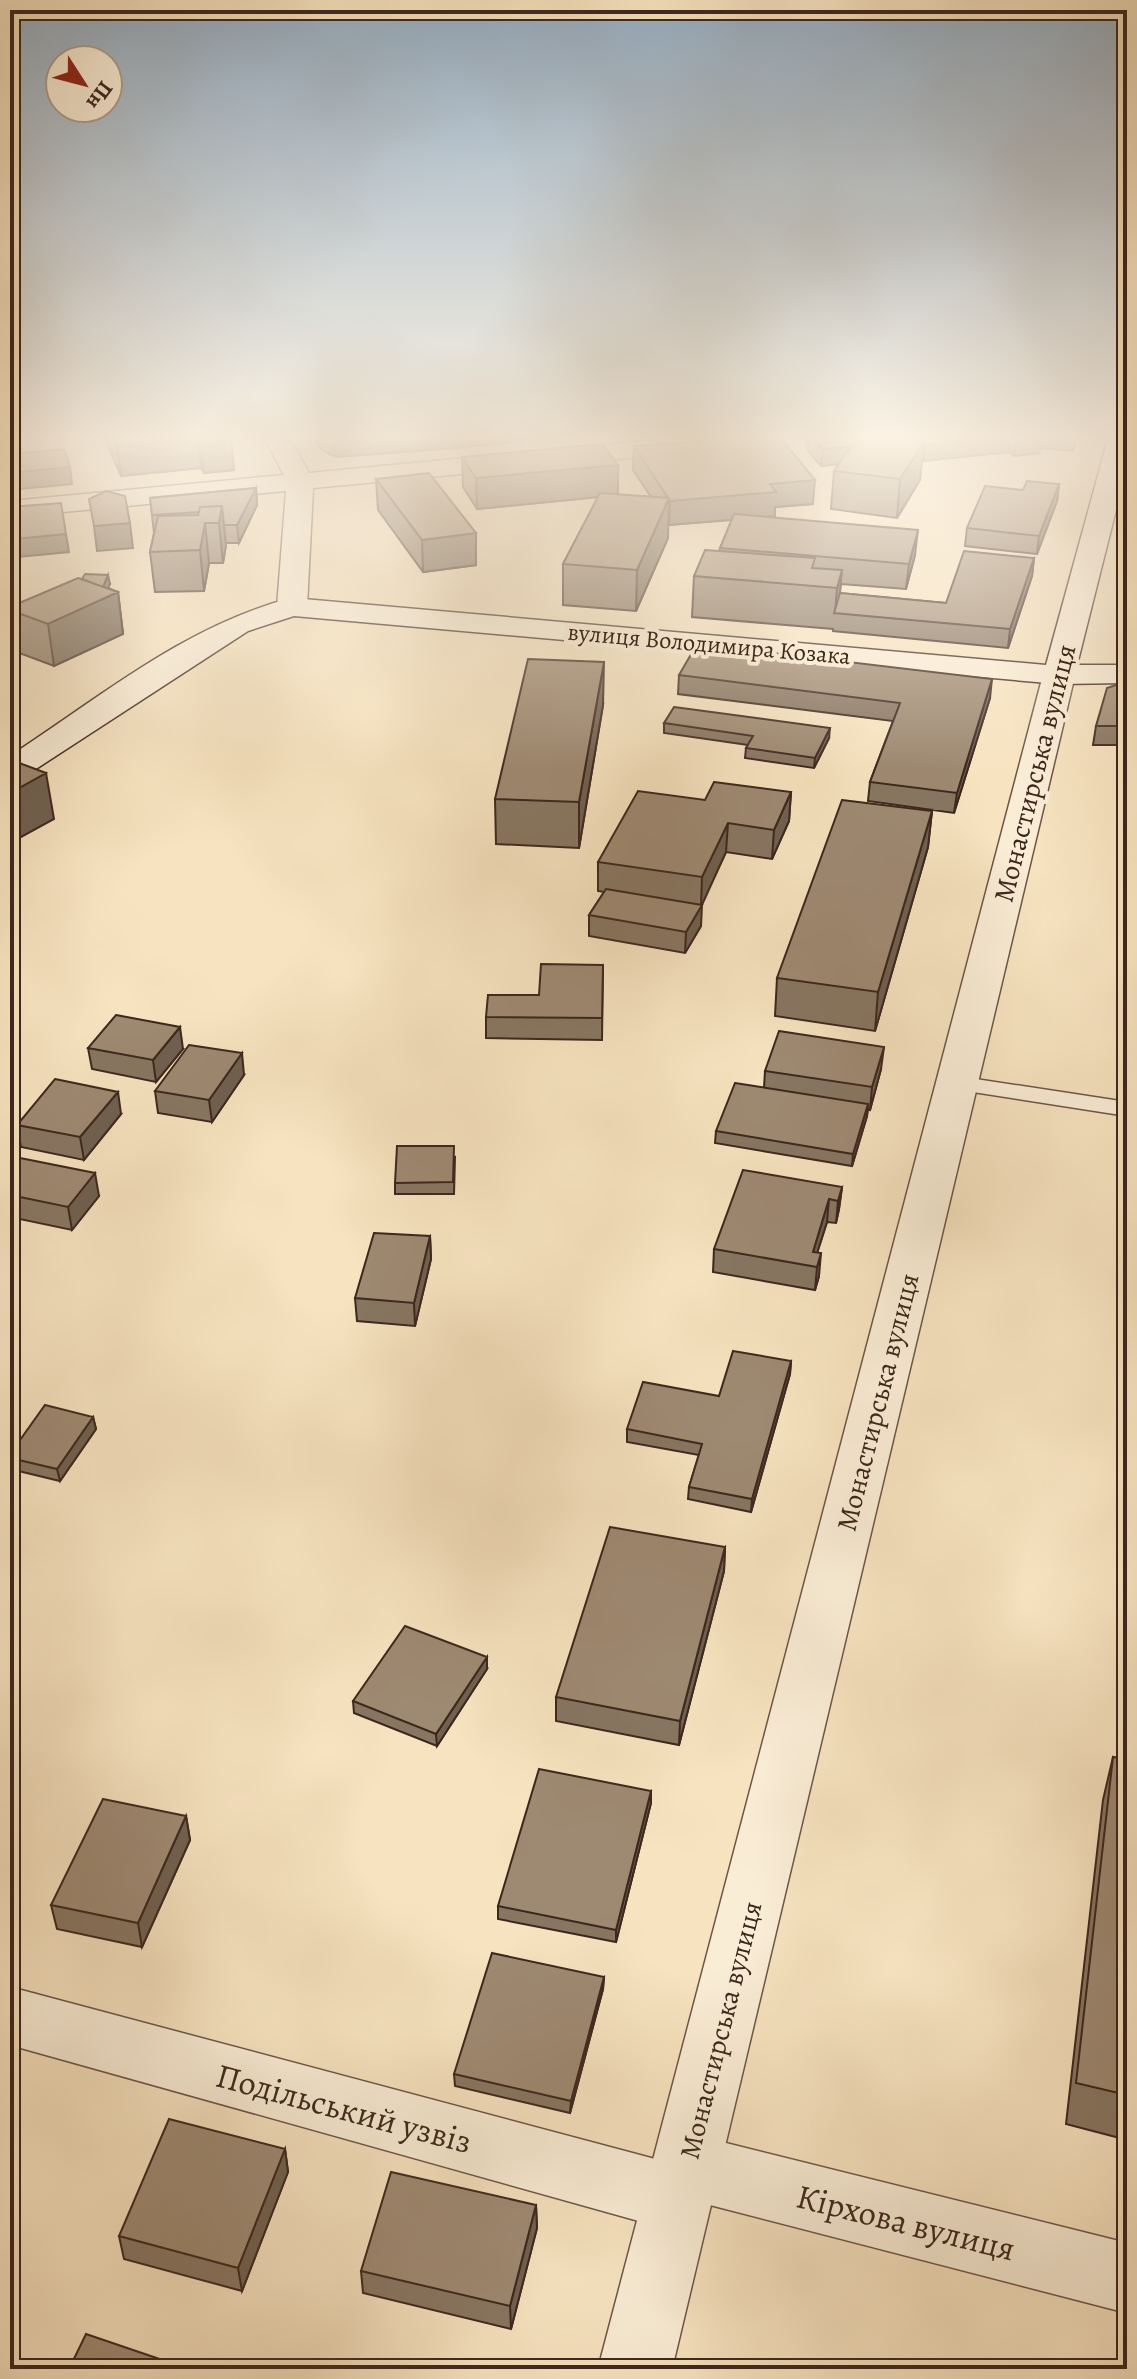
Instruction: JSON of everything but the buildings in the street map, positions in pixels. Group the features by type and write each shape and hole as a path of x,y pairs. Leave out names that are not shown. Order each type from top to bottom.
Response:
{"street":[{"path":"10,771 237,625 292,607 296,546"},
{"name":"Монастирська вулиця","path":"635,2369 1093,546"},
{"name":"вулиця Володимира Козака","path":"292,607 1059,675 1127,674"},
{"name":"Подільський узвіз","path":"10,2016 682,2183"},
{"name":"Кірхова вулиця","path":"682,2183 1127,2278"}],"lane":[{"path":"956,1083 1127,1109"}]}
